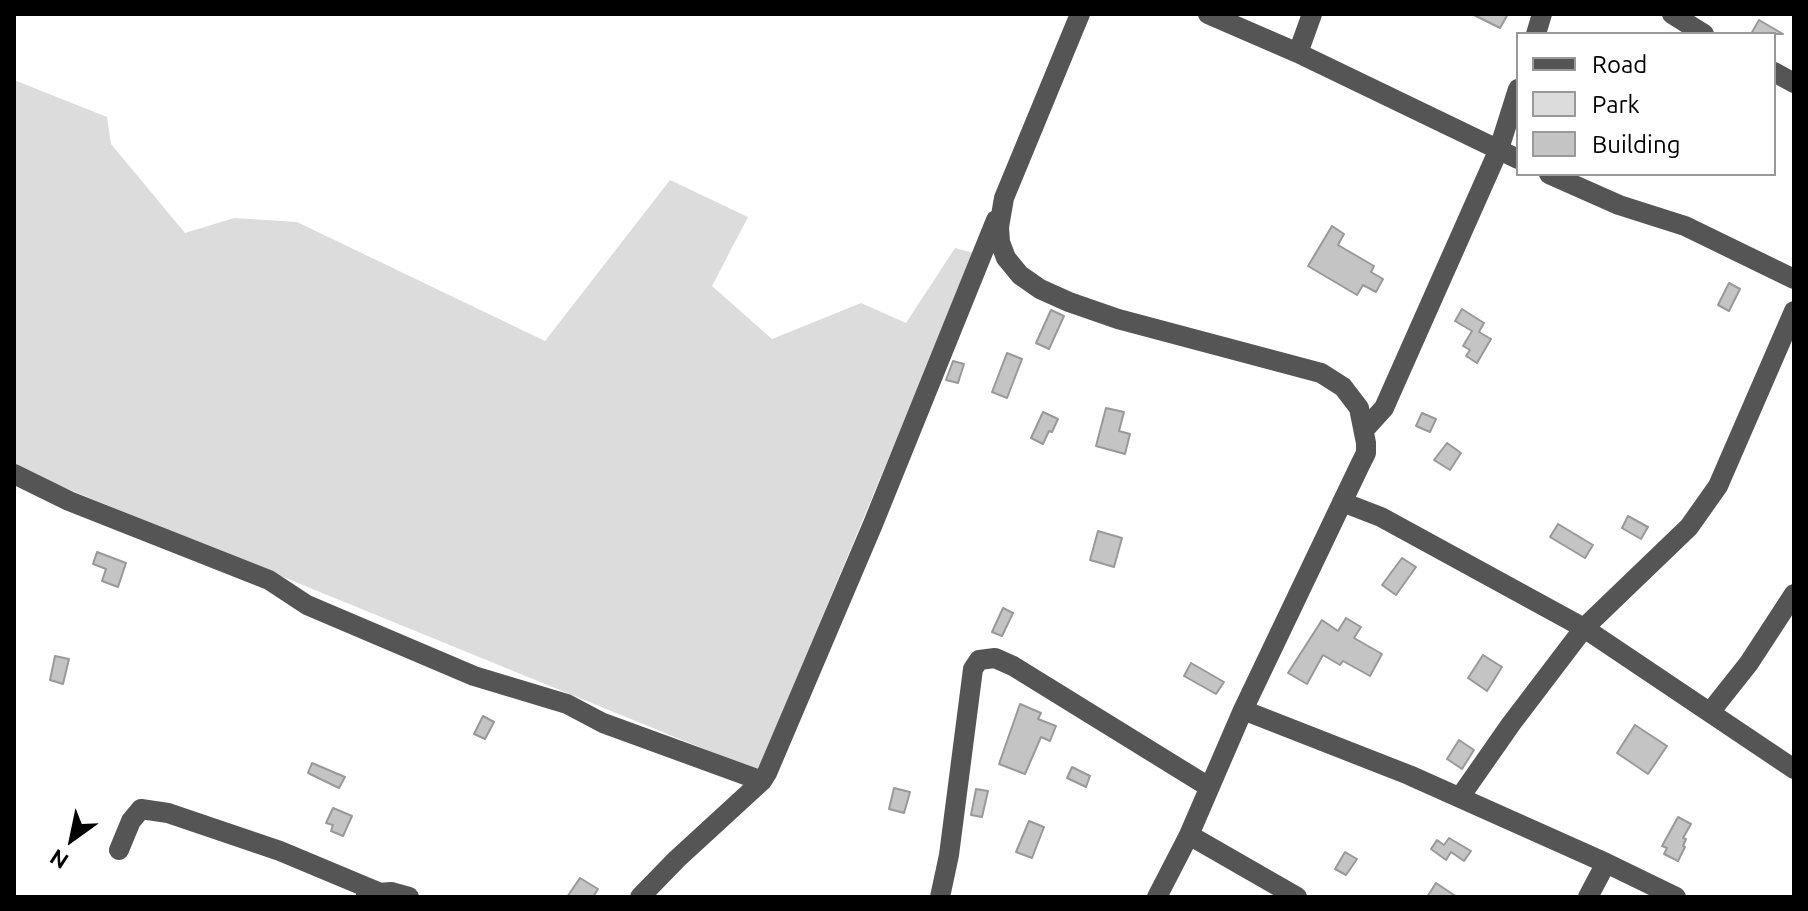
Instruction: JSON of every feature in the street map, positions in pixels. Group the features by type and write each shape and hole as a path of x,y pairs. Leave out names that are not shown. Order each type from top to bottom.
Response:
{"street":[{"path":"640,897 762,781 812,671 1080,14"},
{"path":"1208,14 1298,53 1516,158"},
{"path":"1298,53 1312,14"},
{"path":"1672,14 1701,32"},
{"path":"1776,73 1794,83"},
{"path":"1364,430 1384,408 1499,149 1516,95"},
{"path":"1554,176 1619,205 1685,226 1794,279"},
{"path":"1001,207 1000,242 1006,258 1020,275 1040,289 1118,319 1321,373 1333,379 1351,397 1359,408 1364,430 1366,453 1243,710 1189,835 1157,897"},
{"path":"1460,797 1584,628 1689,527 1718,486 1794,311"},
{"path":"14,474 69,501 269,580 307,605 474,676 567,704 603,723 762,781"},
{"path":"1342,502 1381,517 1584,628 1794,769"},
{"path":"1711,711 1749,663 1794,594"},
{"path":"940,897 949,855 973,669 979,660 995,658 1013,666 1209,787"},
{"path":"1243,710 1460,797 1676,897"},
{"path":"119,850 131,821 141,809 168,813 280,851 370,894 409,897"},
{"path":"1189,835 1297,897"},
{"path":"1588,897 1606,863"}],"green space":[{"path":"14,80 107,117 111,144 185,233 234,218 297,222 545,341 670,180 748,217 712,286 772,339 861,303 906,323 955,248 974,253 758,771 14,467"}],"building":[{"path":"1472,14 1508,14 1500,28"},
{"path":"1759,20 1783,34 1776,32 1752,32"},
{"path":"1332,226 1344,234 1338,245 1374,266 1371,272 1383,279 1376,292 1363,285 1357,295 1308,266"},
{"path":"1729,283 1740,289 1729,311 1718,305"},
{"path":"1462,309 1484,323 1479,332 1491,339 1477,363 1466,356 1470,350 1463,346 1472,331 1455,321"},
{"path":"1051,310 1064,316 1049,349 1036,343"},
{"path":"1007,353 1022,359 1007,398 992,392"},
{"path":"953,361 964,364 958,383 946,380"},
{"path":"1106,408 1124,412 1119,431 1130,434 1125,454 1096,446"},
{"path":"1043,412 1058,419 1043,444 1031,438"},
{"path":"1422,413 1436,419 1430,432 1416,426"},
{"path":"1447,443 1461,453 1450,470 1434,460"},
{"path":"1628,516 1648,527 1641,539 1622,528"},
{"path":"1558,524 1593,545 1585,558 1550,537"},
{"path":"1098,531 1122,538 1114,567 1090,560"},
{"path":"97,552 126,563 118,587 102,581 106,569 93,564"},
{"path":"1402,558 1416,567 1396,595 1382,585"},
{"path":"1003,608 1013,613 1002,636 992,632"},
{"path":"1346,618 1361,627 1354,638 1382,654 1370,676 1343,661 1340,665 1323,655 1307,684 1288,673 1322,620 1338,631"},
{"path":"1483,655 1502,667 1487,691 1468,678"},
{"path":"55,656 69,659 63,684 50,680"},
{"path":"1191,663 1224,682 1216,694 1184,676"},
{"path":"1020,704 1041,713 1038,719 1056,726 1050,741 1041,737 1025,774 999,764"},
{"path":"483,716 494,722 485,739 474,734"},
{"path":"1635,725 1667,746 1648,774 1617,753"},
{"path":"1459,740 1474,750 1462,769 1447,759"},
{"path":"312,763 345,777 339,788 308,773"},
{"path":"1072,767 1090,776 1086,787 1067,778"},
{"path":"894,788 910,792 904,813 889,809"},
{"path":"976,789 988,791 982,817 971,815"},
{"path":"333,808 352,816 343,836 331,831 333,825 326,823"},
{"path":"1678,817 1691,824 1683,838 1686,839 1685,847 1678,861 1664,854 1667,848 1662,846"},
{"path":"1029,821 1044,827 1032,858 1016,852"},
{"path":"1449,838 1471,851 1464,861 1451,852 1446,860 1431,849 1437,840 1444,845"},
{"path":"1345,852 1357,859 1346,875 1335,869"},
{"path":"580,878 598,889 593,897 567,897"},
{"path":"1436,883 1457,897 1427,897"}]}
